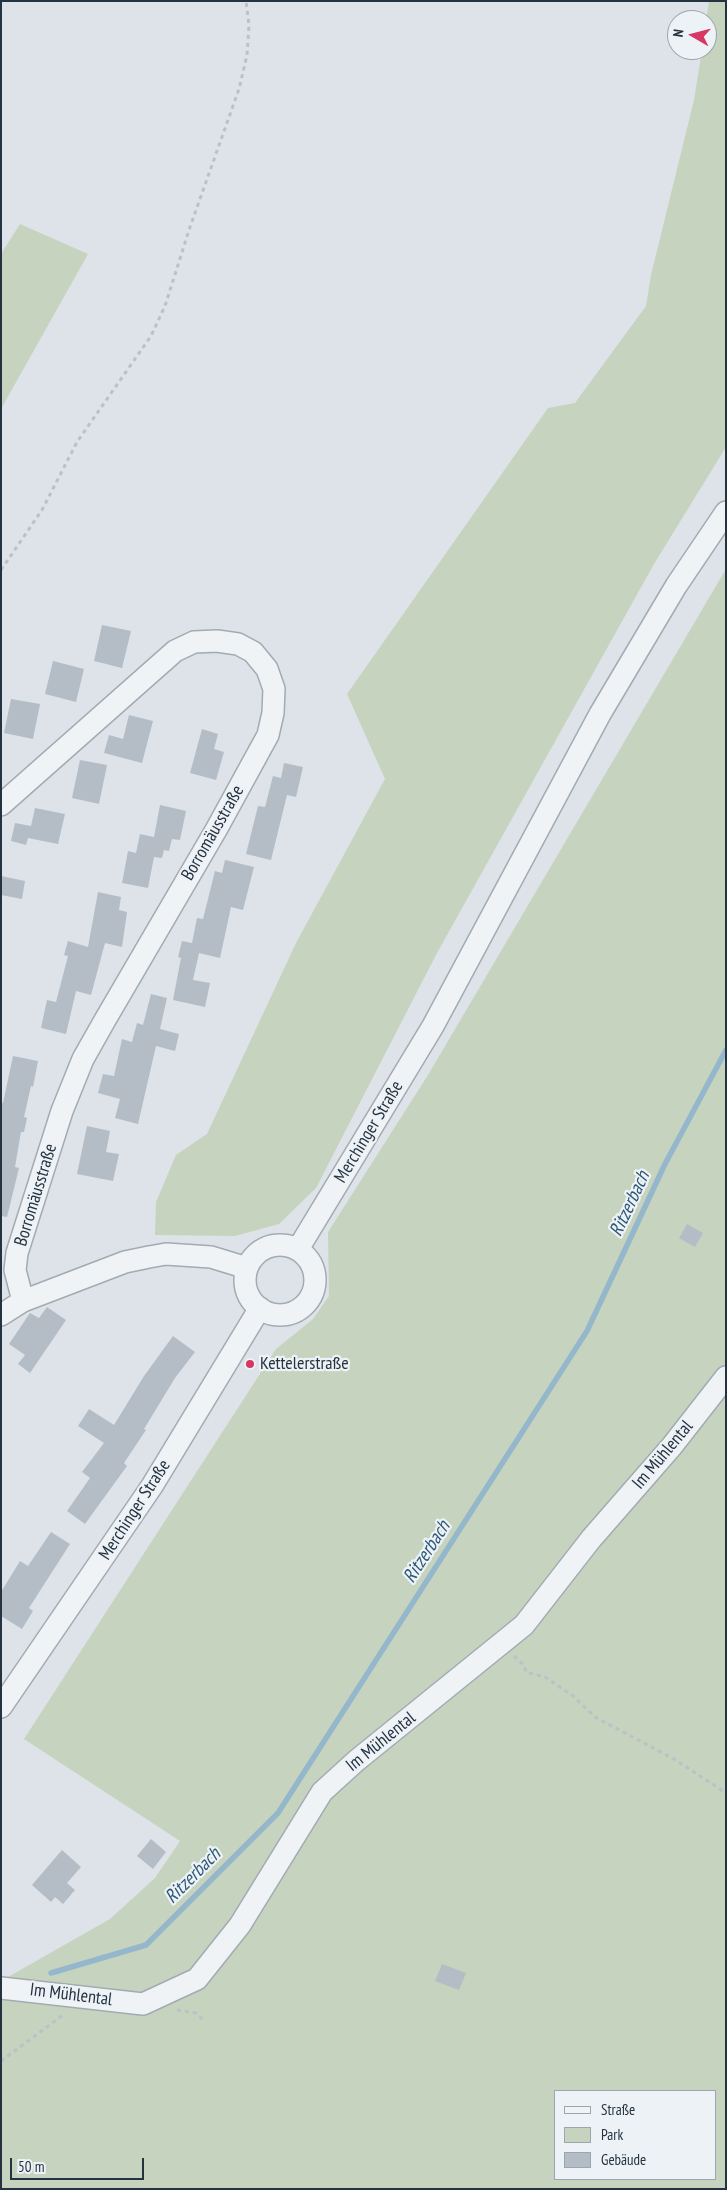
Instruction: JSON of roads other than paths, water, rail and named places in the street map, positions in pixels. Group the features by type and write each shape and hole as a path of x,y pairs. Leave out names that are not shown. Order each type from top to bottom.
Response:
{"street":[{"name":"Merchinger Straße","path":"298,1249 439,1015 600,714 676,586 726,512"},
{"name":"Borromäusstraße","path":"1,805 175,651 194,642 217,641 238,644 253,652 267,669 274,689 273,713 268,735 92,1044 62,1111 17,1253 15,1270 24,1301"},
{"path":"283,1245 298,1249 313,1266 316,1277 315,1288 310,1299 292,1313 281,1315 270,1313 260,1308 252,1300 247,1290 245,1280 247,1268 259,1252 268,1246 283,1245"},
{"path":"1,1315 24,1301 125,1262 158,1255 211,1257 247,1268"},
{"name":"Merchinger Straße","path":"1,1706 152,1486 260,1308"},
{"name":"Im Mühlental","path":"1,1988 143,2004 197,1979 240,1925 322,1792 356,1761 524,1625 591,1539 672,1446 726,1377"}],"waterway":[{"name":"Ritzerbach","path":"51,1973 146,1945 278,1813 587,1331 665,1164 726,1050"}],"place":[{"name":"Kettelerstraße","path":"250,1364"}]}
